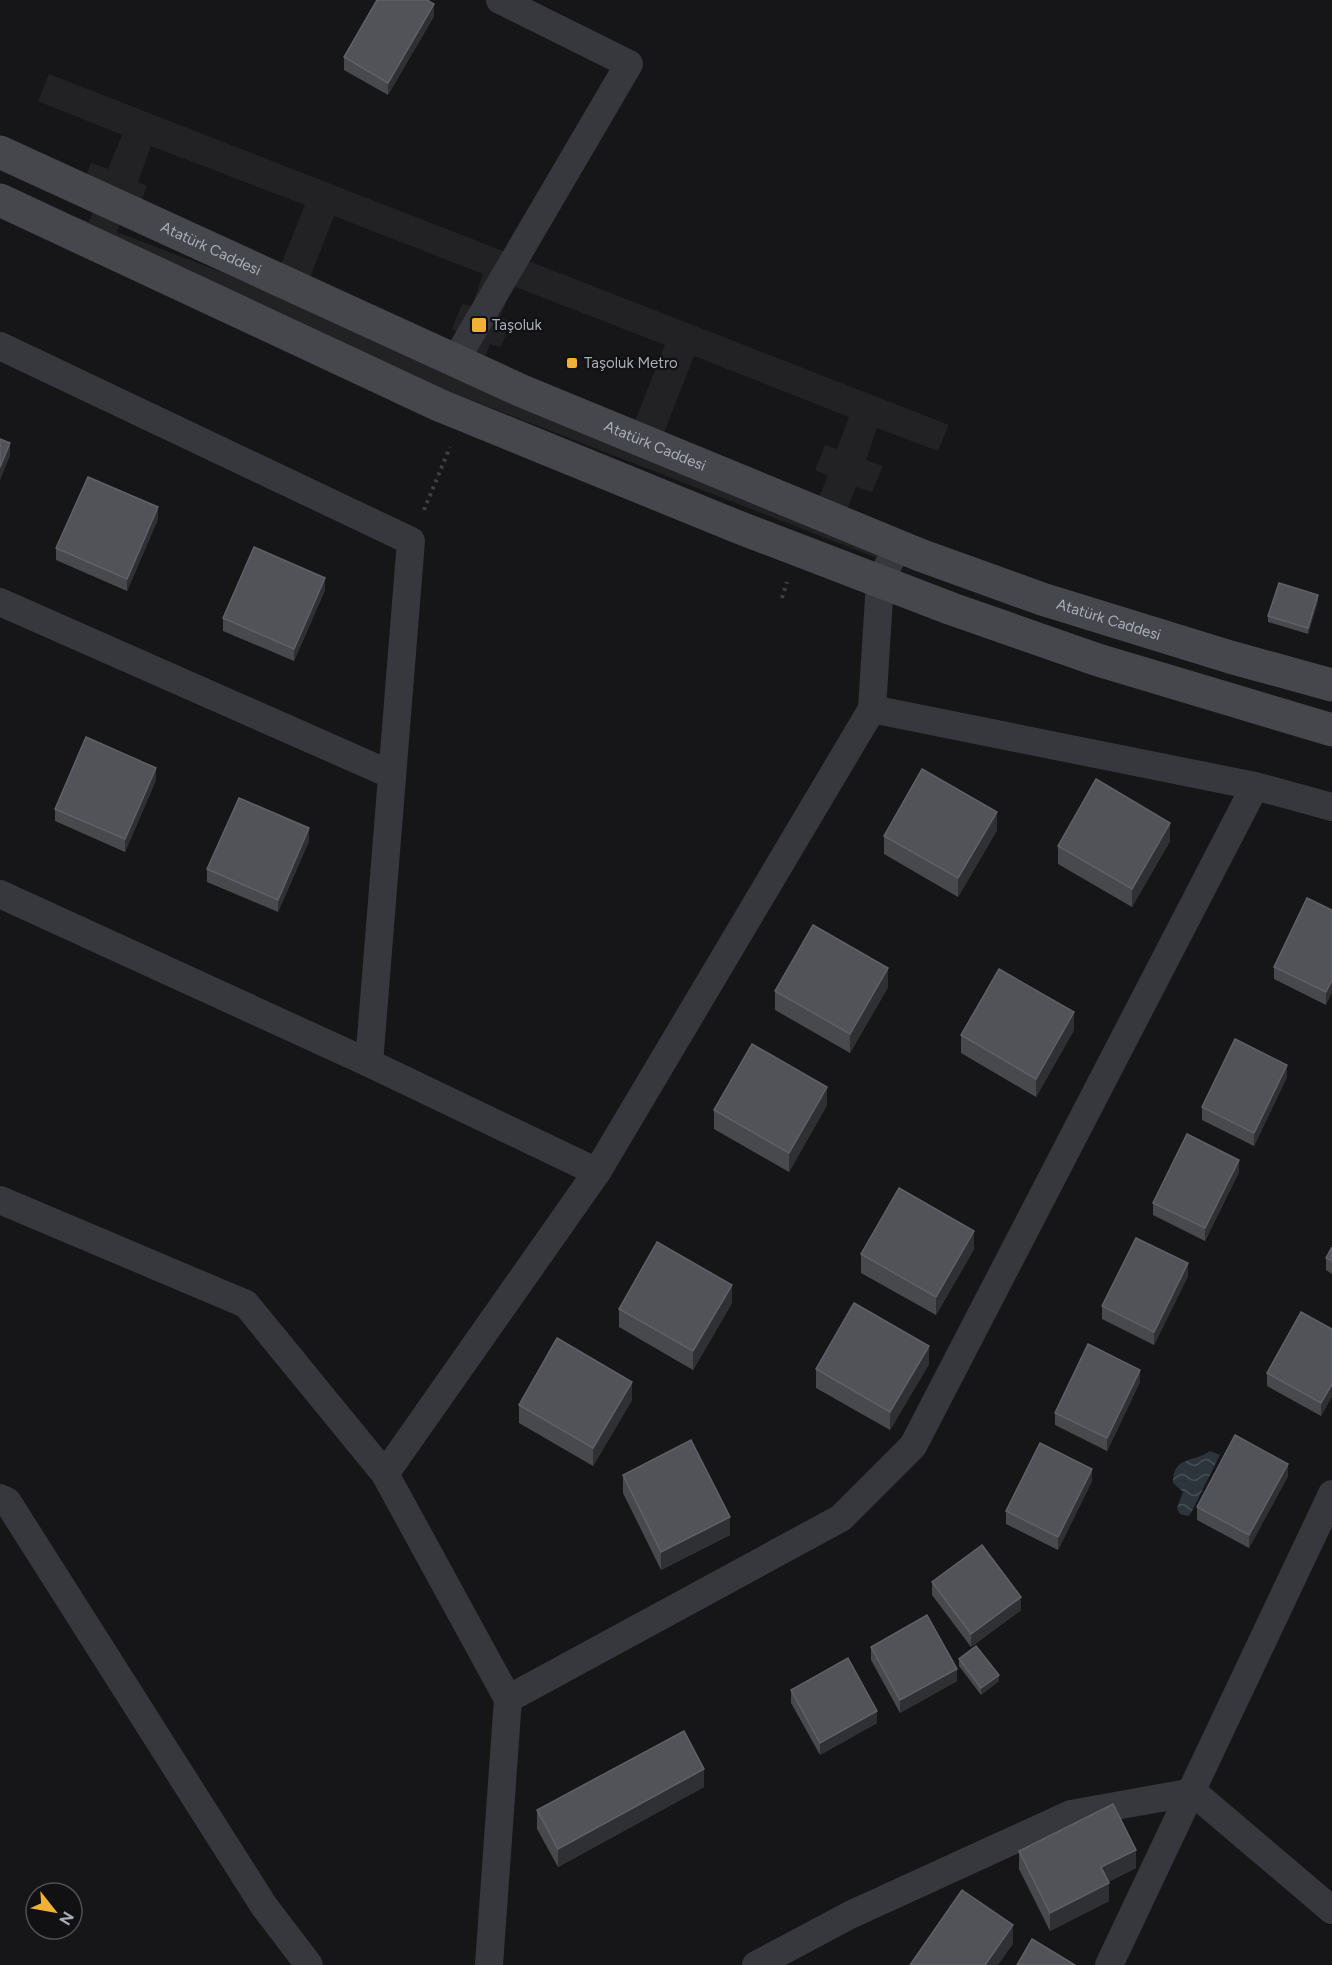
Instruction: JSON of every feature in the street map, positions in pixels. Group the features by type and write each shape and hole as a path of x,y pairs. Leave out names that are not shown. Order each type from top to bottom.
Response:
{"main road":[{"name":"Atatürk Caddesi","path":"0,152 455,361 700,466 898,545 1042,599 1230,657 1332,685"},
{"path":"0,200 463,415 664,498 952,609 1098,660 1332,730"}],"street":[{"path":"455,361 629,64 500,0"},
{"path":"0,346 411,541 369,1063"},
{"path":"385,1474 597,1172 872,709 880,582 898,545"},
{"path":"0,602 392,775"},
{"path":"872,709 1255,786 1332,807"},
{"path":"508,1699 841,1518 913,1446 1255,786"},
{"path":"0,894 369,1063 597,1172"},
{"path":"0,1200 246,1304 385,1474 508,1699 489,1965"},
{"path":"1109,1965 1332,1494"},
{"path":"0,1498 7,1501 264,1906 309,1965"},
{"path":"1192,1792 1332,1910"},
{"path":"756,1965 850,1915 1071,1814 1192,1792"}],"path":[{"path":"411,541 463,415"}],"shaded area":[{"path":"49,74 949,425 938,451 877,428 866,460 883,466 872,492 856,487 845,515 892,564 0,216 2,188 89,222 99,197 81,189 91,163 108,169 122,135 38,101","holes":["151,146 305,205 270,291 117,232 127,206 138,211 147,186 138,182","334,216 483,274 472,306 462,304 452,329 461,333 450,361 300,303","513,286 665,345 631,431 479,372 490,344 501,347 511,322 500,317","694,356 849,417 837,449 825,445 815,470 828,476 816,504 660,443"]}],"water":[{"path":"1210,1451 1220,1455 1191,1513 1188,1516 1180,1514 1177,1508 1183,1492 1173,1483 1174,1474 1180,1464"}],"building":[{"path":"377,0 427,0 434,4 388,83 344,57"},
{"path":"0,439 10,443 0,467"},
{"path":"88,477 158,507 127,579 56,548"},
{"path":"254,547 325,578 294,649 223,618"},
{"path":"1279,583 1318,595 1308,628 1268,616"},
{"path":"86,737 156,768 125,839 55,809"},
{"path":"922,769 997,812 958,878 884,836"},
{"path":"1096,779 1170,823 1132,889 1058,846"},
{"path":"239,798 309,828 278,900 207,869"},
{"path":"1307,898 1332,910 1332,980 1326,992 1274,967"},
{"path":"813,925 888,968 850,1034 775,991"},
{"path":"999,969 1074,1012 1036,1079 961,1035"},
{"path":"1235,1039 1287,1065 1254,1133 1202,1107"},
{"path":"752,1044 827,1087 789,1153 714,1110"},
{"path":"1187,1134 1239,1160 1205,1228 1153,1203"},
{"path":"899,1188 974,1231 936,1297 861,1254"},
{"path":"1136,1238 1188,1263 1154,1332 1102,1306"},
{"path":"657,1242 732,1285 693,1351 619,1309"},
{"path":"1332,1247 1332,1261 1326,1258"},
{"path":"854,1303 929,1346 890,1412 816,1369"},
{"path":"1301,1312 1332,1329 1332,1384 1321,1403 1267,1373"},
{"path":"557,1338 632,1382 593,1448 519,1405"},
{"path":"1088,1344 1140,1370 1107,1438 1055,1413"},
{"path":"1235,1435 1288,1464 1249,1535 1197,1507"},
{"path":"691,1440 730,1517 661,1552 623,1475"},
{"path":"1040,1443 1092,1469 1058,1537 1006,1511"},
{"path":"982,1545 1021,1597 971,1634 932,1582"},
{"path":"927,1615 957,1669 900,1700 871,1647"},
{"path":"976,1646 999,1675 981,1688 959,1659"},
{"path":"848,1658 877,1711 820,1743 791,1690"},
{"path":"684,1731 704,1769 558,1849 537,1810"},
{"path":"1113,1804 1136,1850 1101,1867 1109,1883 1050,1913 1019,1851"},
{"path":"962,1890 1013,1925 985,1965 910,1965"},
{"path":"1032,1939 1075,1965 1017,1965"}],"place":[{"name":"Taşoluk","path":"479,325"},
{"name":"Taşoluk Metro","path":"572,363"}]}
